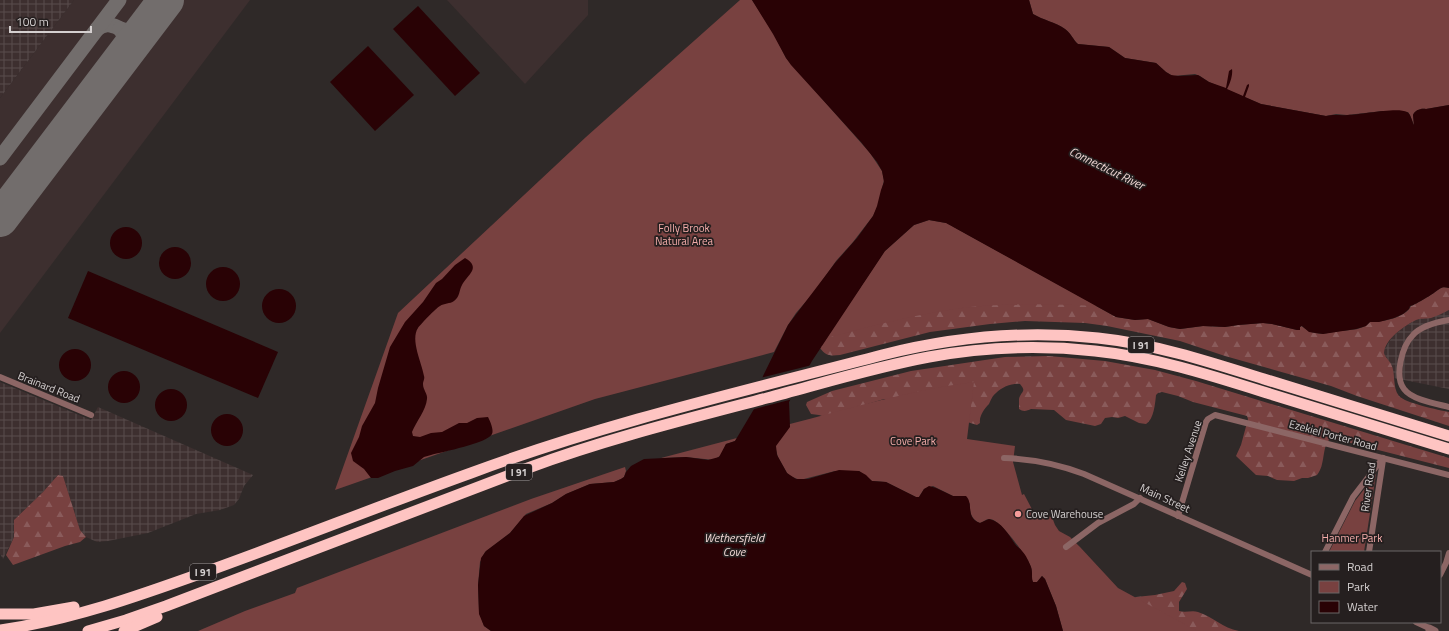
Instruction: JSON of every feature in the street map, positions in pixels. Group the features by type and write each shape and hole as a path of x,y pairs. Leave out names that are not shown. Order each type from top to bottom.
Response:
{"highway":[{"name":"I 91","path":"0,630 75,615 147,592 266,550 472,472 616,425 911,348 974,338 1039,335 1098,338 1147,346 1186,355 1449,436"},
{"name":"I 91","path":"88,631 138,616 556,458 625,436 910,361 965,352 1034,347 1095,350 1141,357 1183,367 1449,449"},
{"path":"124,631 180,607 208,590"},
{"path":"0,614 43,613 69,609 104,600 147,592"}],"street":[{"path":"1449,320 1424,327 1413,335 1406,345 1400,359 1399,376 1404,389 1413,396 1449,407"},
{"name":"Brainard Road","path":"0,377 91,415"},
{"name":"Ezekiel Porter Road","path":"1211,416 1219,416 1449,475"},
{"name":"Kelley Avenue","path":"1178,516 1206,422 1211,416"},
{"name":"Main Street","path":"1004,458 1031,460 1065,467 1094,478 1311,575"},
{"name":"River Road","path":"1326,551 1353,497 1383,458"},
{"name":"River Road","path":"1369,551 1383,458"},
{"path":"1066,547 1098,523 1134,504 1140,498"},
{"path":"1441,573 1449,553"},
{"path":"1418,623 1431,630"}],"shaded area":[{"path":"0,0 74,0 0,98"},
{"path":"74,0 250,0 0,333 0,98"},
{"path":"447,0 588,0 588,15 525,84"},
{"path":"1449,310 1449,389 1394,378 1391,364 1384,354 1384,350 1392,337 1417,319 1432,317"},
{"path":"0,382 91,420 98,407 253,475 244,486 239,499 234,505 220,510 196,514 148,533 97,542 86,537 80,530 63,476 58,475 14,520 14,537 3,559 0,554"}],"green space":[{"name":"Folly Brook Natural Area","path":"740,0 752,0 774,34 786,58 870,153 882,171 884,180 878,206 873,216 836,261 815,291 796,313 774,352 595,399 335,490 398,313 586,137"},
{"path":"1029,0 1449,0 1449,105 1420,109 1413,115 1414,125 1408,112 1383,111 1326,116 1261,104 1209,82 1195,74 1173,76 1156,63 1125,58 1109,47 1078,44 1065,29 1033,14"},
{"path":"929,220 946,223 1097,306 1034,304 970,307 898,320 827,338 885,251 914,225"},
{"path":"946,223 1116,317 1135,320 1148,319 1169,327 1180,329 1203,326 1225,327 1263,323 1297,330 1301,326 1311,332 1319,334 1352,330 1364,327 1370,322 1387,320 1404,314 1411,306 1423,300 1440,288 1449,288 1449,310 1431,318 1418,319 1406,326 1391,338 1385,348 1384,353 1392,368 1399,396 1402,399 1415,404 1449,412 1449,426 1331,386 1225,356 1180,341 1085,323 1025,321 990,324 930,332 840,355 828,355 824,353 820,348 885,251"},
{"path":"1049,356 1105,361 1155,370 1196,381 1449,458 1449,468 1331,438 1326,446 1322,466 1317,475 1294,481 1277,480 1268,476 1256,475 1236,456 1241,445 1248,419 1247,416 1193,402 1162,392 1156,395 1155,407 1151,419 1146,424 1139,423 1125,416 1118,418 1105,418 1101,424 1095,426 1066,420 1054,410 1020,410 1019,399 1023,389 1020,384 1007,386 995,394 982,413 980,423 977,425 892,399 884,399 825,417 811,414 806,405 807,402 832,391 911,371 1005,357"},
{"name":"Cove Park","path":"974,382 967,439 1015,446 1013,462 1022,495 1024,494 1035,515 1052,517 1059,531 1070,537 1118,588 1197,631 1063,631 1056,606 1045,579 1042,576 1037,582 1033,582 1031,567 1013,539 994,520 988,519 980,523 975,520 970,510 970,504 964,496 953,496 933,486 924,489 919,497 916,497 886,482 872,481 859,471 835,471 800,480 790,476 787,473 778,457 776,444 786,425 903,395 950,385"},
{"path":"737,438 735,441 726,444 721,455 714,460 686,457 661,458"},
{"path":"625,467 626,471 624,477 621,479 614,482 590,484 526,514 510,533 485,552 480,562 478,585 479,612 484,626 491,631 198,631 245,611 295,593 297,588 531,499"},
{"name":"Hanmer Park","path":"1376,474 1364,551 1330,551 1355,501"},
{"path":"58,475 63,476 80,530 86,537 80,542 13,565 6,555 14,537 14,520"},
{"path":"1182,582 1185,583 1187,589 1179,602 1179,611 1198,612 1233,630 1239,631 1128,631 1125,603 1136,597 1174,591"}],"water":[{"path":"752,0 1029,0 1033,14 1065,29 1078,44 1109,47 1125,58 1156,63 1171,75 1198,75 1209,82 1226,88 1229,71 1232,69 1231,79 1227,89 1243,96 1247,85 1249,84 1245,97 1261,104 1326,116 1354,115 1395,110 1407,112 1414,125 1413,115 1420,109 1449,105 1449,288 1440,288 1423,300 1410,306 1409,309 1403,314 1394,318 1379,322 1370,322 1366,326 1356,329 1323,334 1309,332 1302,326 1300,327 1300,330 1297,330 1263,323 1225,327 1203,326 1180,329 1169,327 1148,319 1135,320 1116,317 946,223 929,220 914,225 885,251 812,361 789,402 790,427 776,446 777,455 787,473 796,479 808,479 839,470 859,471 872,481 886,482 916,497 919,497 924,489 929,486 953,496 966,496 971,514 975,521 980,523 989,519 998,523 1020,549 1031,567 1033,582 1037,582 1042,576 1045,579 1056,606 1063,631 491,631 484,626 479,614 478,585 481,558 486,551 510,533 524,516 552,503 566,494 590,484 614,482 621,479 631,466 644,459 686,457 708,460 719,457 726,444 735,441 754,409 763,376 788,325 873,216 884,182 882,171 877,162 861,142 791,65"},
{"path":"418,6 480,73 455,96 393,29"},
{"path":"368,46 414,95 375,131 330,82"},
{"path":"123,227 129,227 138,231 142,243 138,255 129,259 123,259 114,255 110,246 110,240 114,231"},
{"path":"172,247 178,247 187,251 191,263 187,275 178,279 172,279 163,275 159,266 159,260 163,251"},
{"path":"465,258 470,262 473,268 472,272 462,285 457,298 452,302 438,307 418,328 416,333 415,339 417,352 423,371 423,386 427,397 425,407 412,432 413,436 420,437 431,433 442,432 459,423 467,423 477,418 488,417 491,423 492,434 482,441 474,444 424,457 413,466 378,478 371,478 364,469 353,461 351,453 359,437 362,426 375,403 390,347 405,322 423,302 436,283 442,279 455,265"},
{"path":"223,267 235,272 240,284 235,296 223,301 211,296 206,284 211,272"},
{"path":"88,271 278,352 258,398 68,318"},
{"path":"279,289 285,290 291,294 295,300 295,312 291,318 285,322 279,323 273,322 267,318 263,312 262,306 263,300 267,294 273,290"},
{"path":"75,349 86,354 91,365 86,376 75,381 64,376 59,365 64,354"},
{"path":"121,371 127,371 136,375 140,387 136,399 127,403 121,403 112,399 108,390 108,384 112,375"},
{"path":"168,389 174,389 183,393 187,405 183,417 174,421 168,421 159,417 155,408 155,402 159,393"},
{"path":"224,414 230,414 239,418 243,430 239,442 230,446 224,446 215,442 211,433 211,427 215,418"}],"pier":[{"path":"812,365 793,399 751,410 760,378"}],"taxiway":[{"path":"0,158 119,0"},
{"path":"97,29 109,25 131,31 138,30 146,26"},
{"path":"120,29 126,42 123,56"}],"runway":[{"path":"0,219 166,0"}],"place":[{"name":"Cove Warehouse","path":"1018,514"}],"water label":[{"name":"Connecticut River","path":"1107,168"},
{"name":"Wethersfield Cove","path":"734,544"}]}
